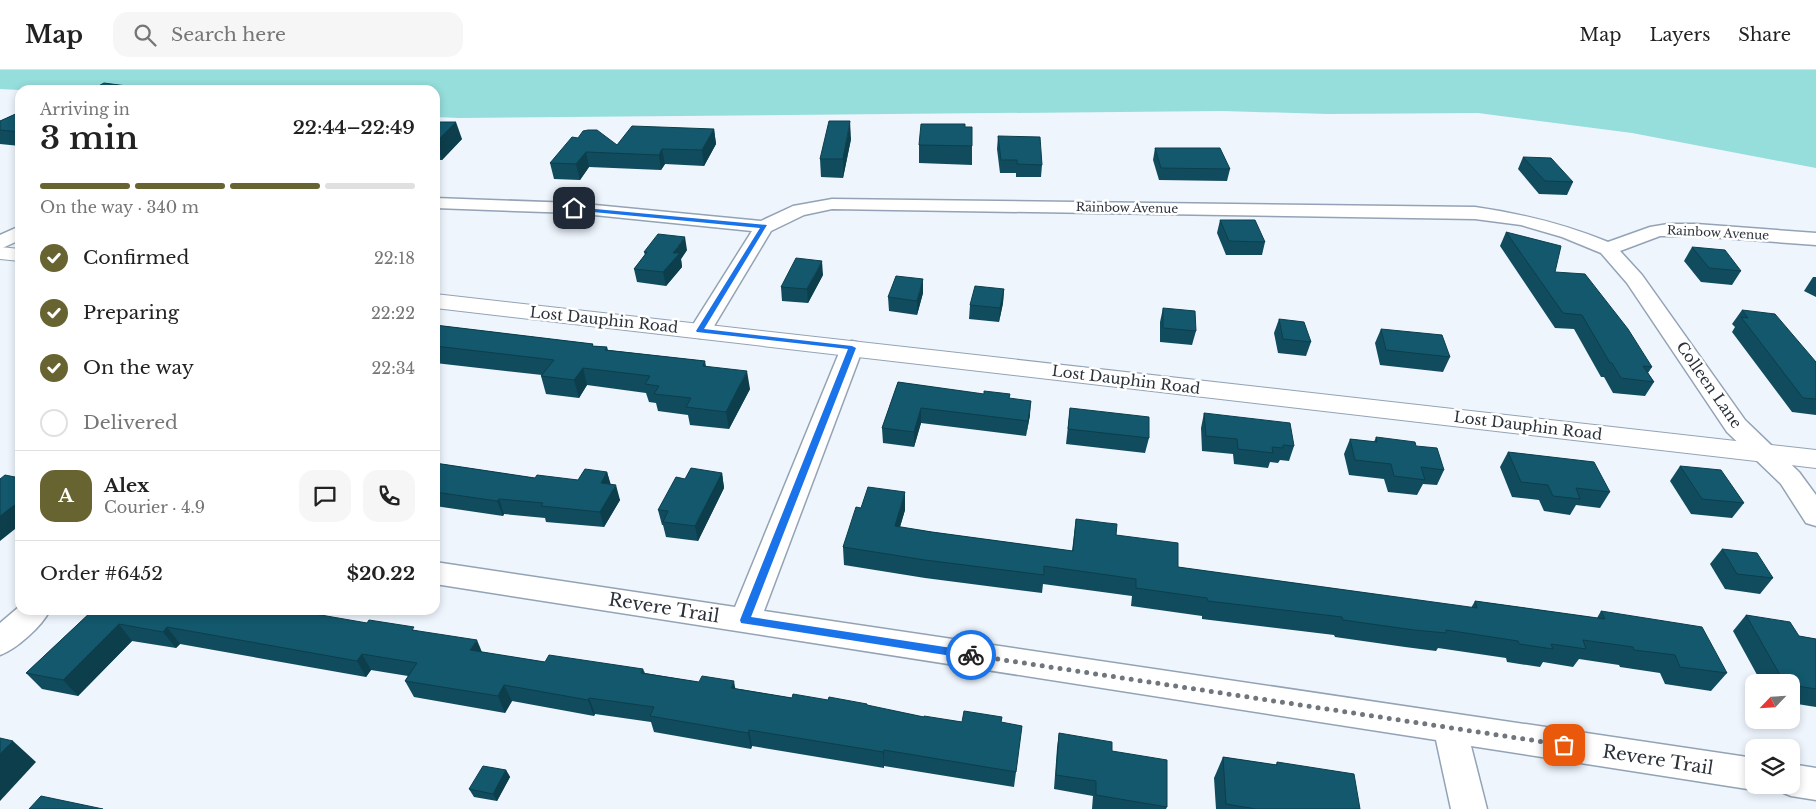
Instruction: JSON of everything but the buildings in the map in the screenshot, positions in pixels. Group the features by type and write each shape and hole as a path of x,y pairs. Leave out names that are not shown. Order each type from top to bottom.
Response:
{"street":[{"path":"440,204 574,208 764,227 700,331"},
{"name":"Rainbow Avenue","path":"764,227 799,210 832,204 1475,214 1523,220 1569,233 1608,249 1657,231 1668,230 1816,239"},
{"path":"0,243 15,235"},
{"name":"Colleen Lane","path":"1608,249 1635,278 1736,426 1790,478 1816,516"},
{"path":"0,253 15,254"},
{"name":"Lost Dauphin Road","path":"440,302 1816,460"},
{"path":"745,620 852,348"},
{"name":"Revere Trail","path":"440,574 1745,773"},
{"path":"0,642 30,615"},
{"path":"1450,728 1469,809"},
{"path":"1800,781 1816,784"}],"shaded area":[{"path":"0,70 1816,70 1816,168 1632,133 1478,113 1328,114 1222,111 459,118 440,117 440,85 15,85 15,90 0,89"}],"way so far":[{"path":"971,655 1564,745"}],"route":[{"path":"574,208 764,227 700,331 852,348 745,620 971,655"}]}
